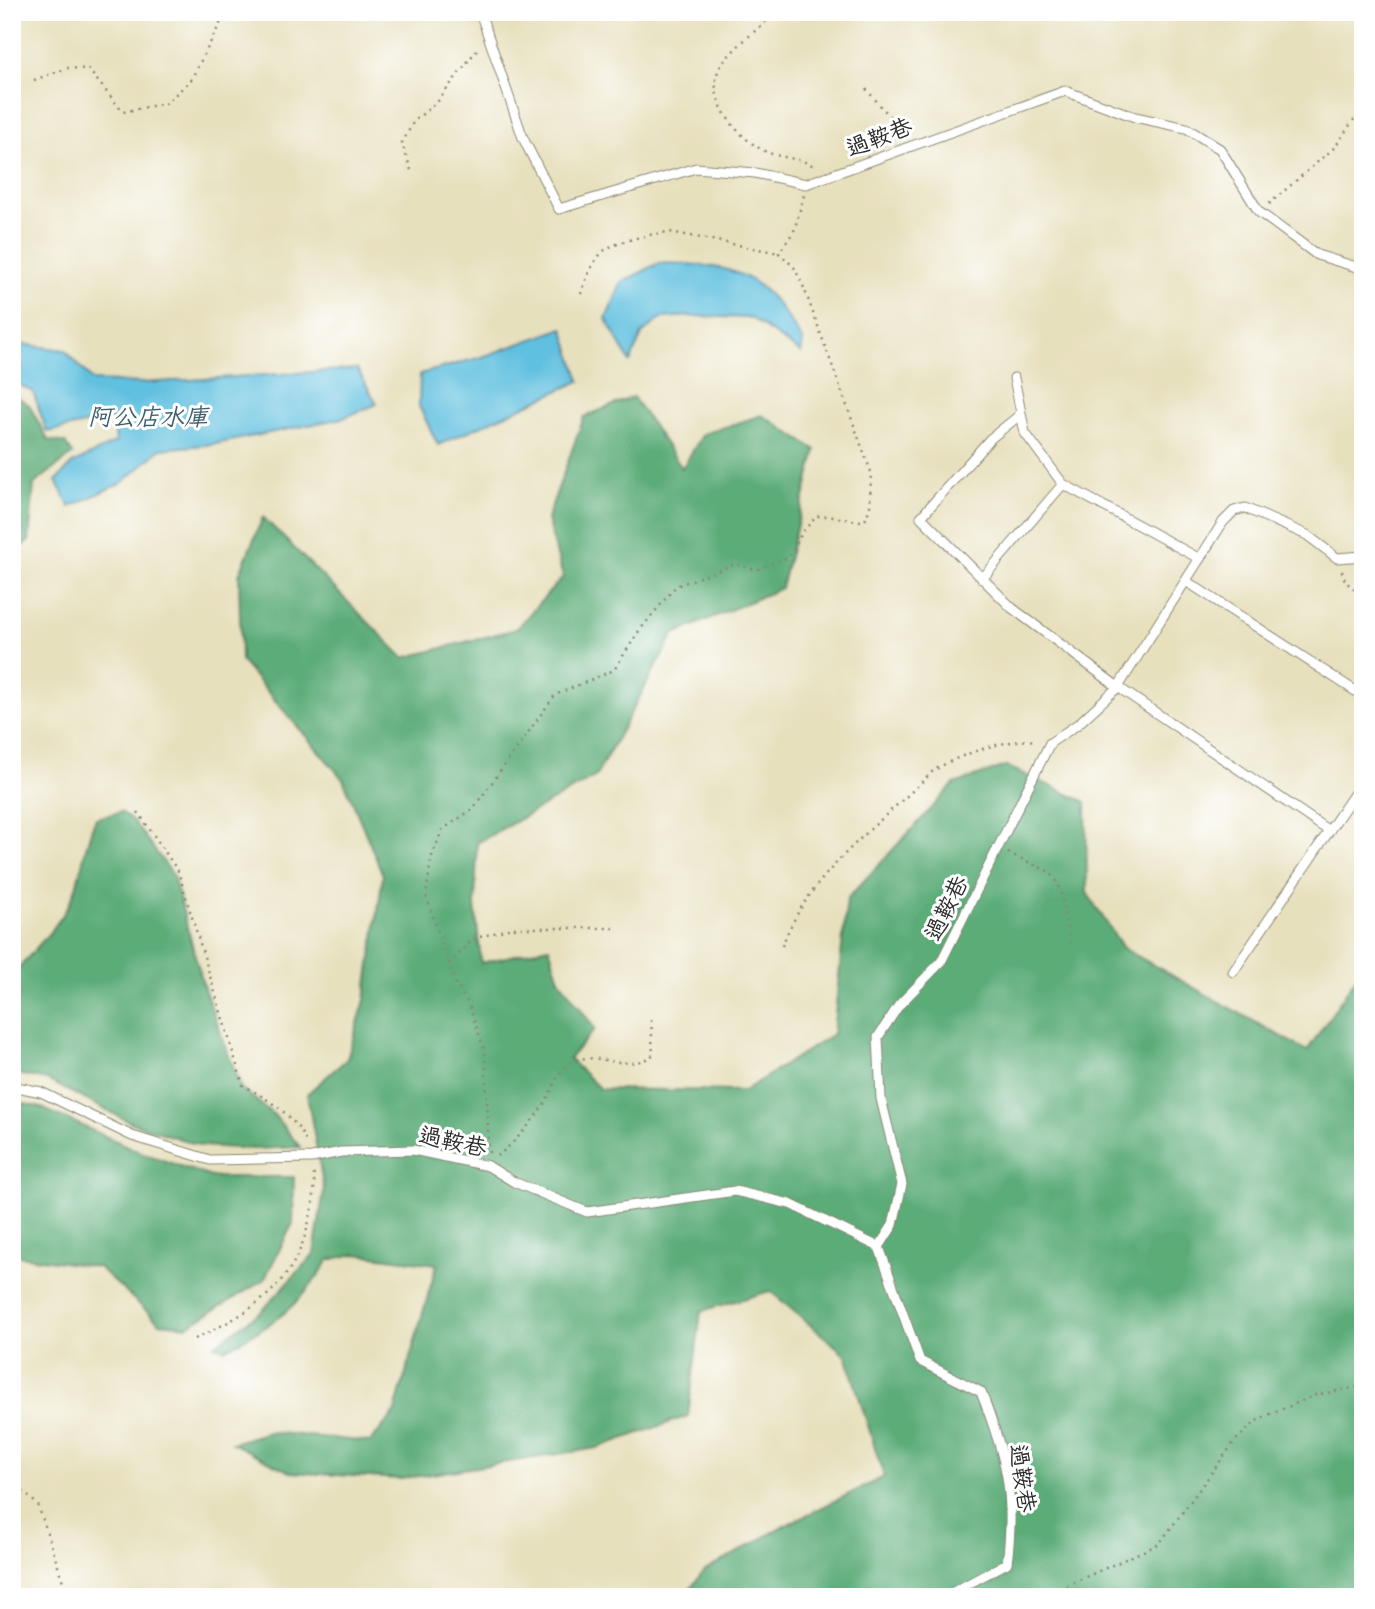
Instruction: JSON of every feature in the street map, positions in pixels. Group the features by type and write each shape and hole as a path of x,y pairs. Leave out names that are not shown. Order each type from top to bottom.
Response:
{"lane":[{"path":"480,12 523,138 558,209 696,168 755,173 806,184"},
{"name":"過鞍巷","path":"806,184 1065,91 1135,117 1186,128 1220,149 1259,212 1317,255 1363,269"},
{"path":"1014,378 1025,433 1063,484 1200,559"},
{"path":"1021,414 990,439 921,517 1012,608 1118,687 1329,831"},
{"path":"982,579 1063,484"},
{"name":"過鞍巷","path":"879,1247 893,1225 902,1184 881,1099 878,1037 899,1005 941,962 999,849 1022,794 1050,743 1078,724 1118,687 1223,522 1238,509 1245,508 1307,535 1337,558"},
{"path":"1337,558 1363,556"},
{"path":"1186,581 1363,696"},
{"path":"1233,972 1363,781"},
{"name":"過鞍巷","path":"12,1086 41,1092 132,1136 210,1160 312,1158 341,1152 413,1150 488,1166 514,1182 587,1212 735,1191 790,1204 879,1247 920,1361 981,1392 1004,1458 1011,1494 1007,1563 944,1597"}],"path":[{"path":"159,12 165,15 174,12"},
{"path":"34,80 68,68 88,69 123,111 166,103 191,80 226,12"},
{"path":"776,12 721,66 715,81 727,121 738,135 768,153 801,159 830,175"},
{"path":"411,170 402,143 414,121 438,101 466,67 487,33"},
{"path":"866,89 913,144"},
{"path":"1259,212 1310,172 1335,147 1362,109"},
{"path":"779,253 794,231 806,184"},
{"path":"488,1166 490,1124 485,1052 449,964 426,896 431,859 442,831 473,810 555,695 614,670 639,631 676,586 735,564 756,570 789,557 803,531 817,516 836,515 850,521 865,521 870,507 871,472 804,288 794,267 779,253 670,232 655,233 605,250 589,273 581,294"},
{"path":"1337,558 1345,581 1363,597"},
{"path":"782,946 800,906 837,861 933,771 946,762 1022,739 1050,743"},
{"path":"138,812 178,871 243,1085 279,1107 301,1129 312,1158 316,1191 303,1251 279,1285 242,1316 195,1339"},
{"path":"999,849 1050,872 1059,884 1071,946"},
{"path":"449,964 473,939 511,928 618,928"},
{"path":"488,1166 508,1148 544,1104 561,1071 573,1061 596,1059 621,1064 643,1062 653,1055 652,1019"},
{"path":"1041,1597 1159,1544 1235,1441 1259,1419 1316,1395 1363,1386"},
{"path":"12,1482 38,1505 68,1597"}],"green space":[{"path":"12,393 29,405 48,440 65,443 73,454 34,484 29,541 12,553"},
{"path":"633,397 682,468 703,434 762,415 816,450 781,588 674,634 596,776 477,843 475,905 481,963 549,947 559,979 595,1029 569,1059 600,1089 744,1091 833,1034 847,899 954,784 1006,766 1086,802 1087,893 1123,948 1307,1051 1363,967 1363,1597 684,1597 703,1572 784,1526 884,1477 846,1355 770,1291 701,1311 688,1416 597,1448 400,1479 290,1472 232,1443 269,1432 370,1442 394,1414 437,1264 355,1254 329,1260 296,1302 271,1323 224,1349 214,1345 262,1311 314,1254 324,1190 307,1094 347,1059 365,1000 383,875 343,779 241,661 239,575 263,517 404,658 516,629 563,577 547,519 584,417"},
{"path":"121,812 133,821 173,875 204,988 241,1088 274,1115 300,1147 255,1149 202,1146 132,1123 47,1080 12,1073 12,971 18,969 40,944 67,908 76,888 96,818"},
{"path":"12,1101 42,1108 143,1153 211,1177 294,1177 293,1223 264,1280 188,1326 160,1323 98,1267 12,1255"}],"water":[{"path":"659,263 729,270 760,286 788,318 803,342 801,353 751,318 690,316 661,318 642,334 630,362 606,319 622,282"},
{"path":"563,328 580,381 438,445 419,406 420,374 482,357"},
{"name":"阿公店水庫","path":"12,343 65,350 93,381 143,383 357,369 377,404 343,418 215,444 161,449 123,482 70,507 56,481 72,464 116,442 113,418 47,432 33,392 12,381"}]}
